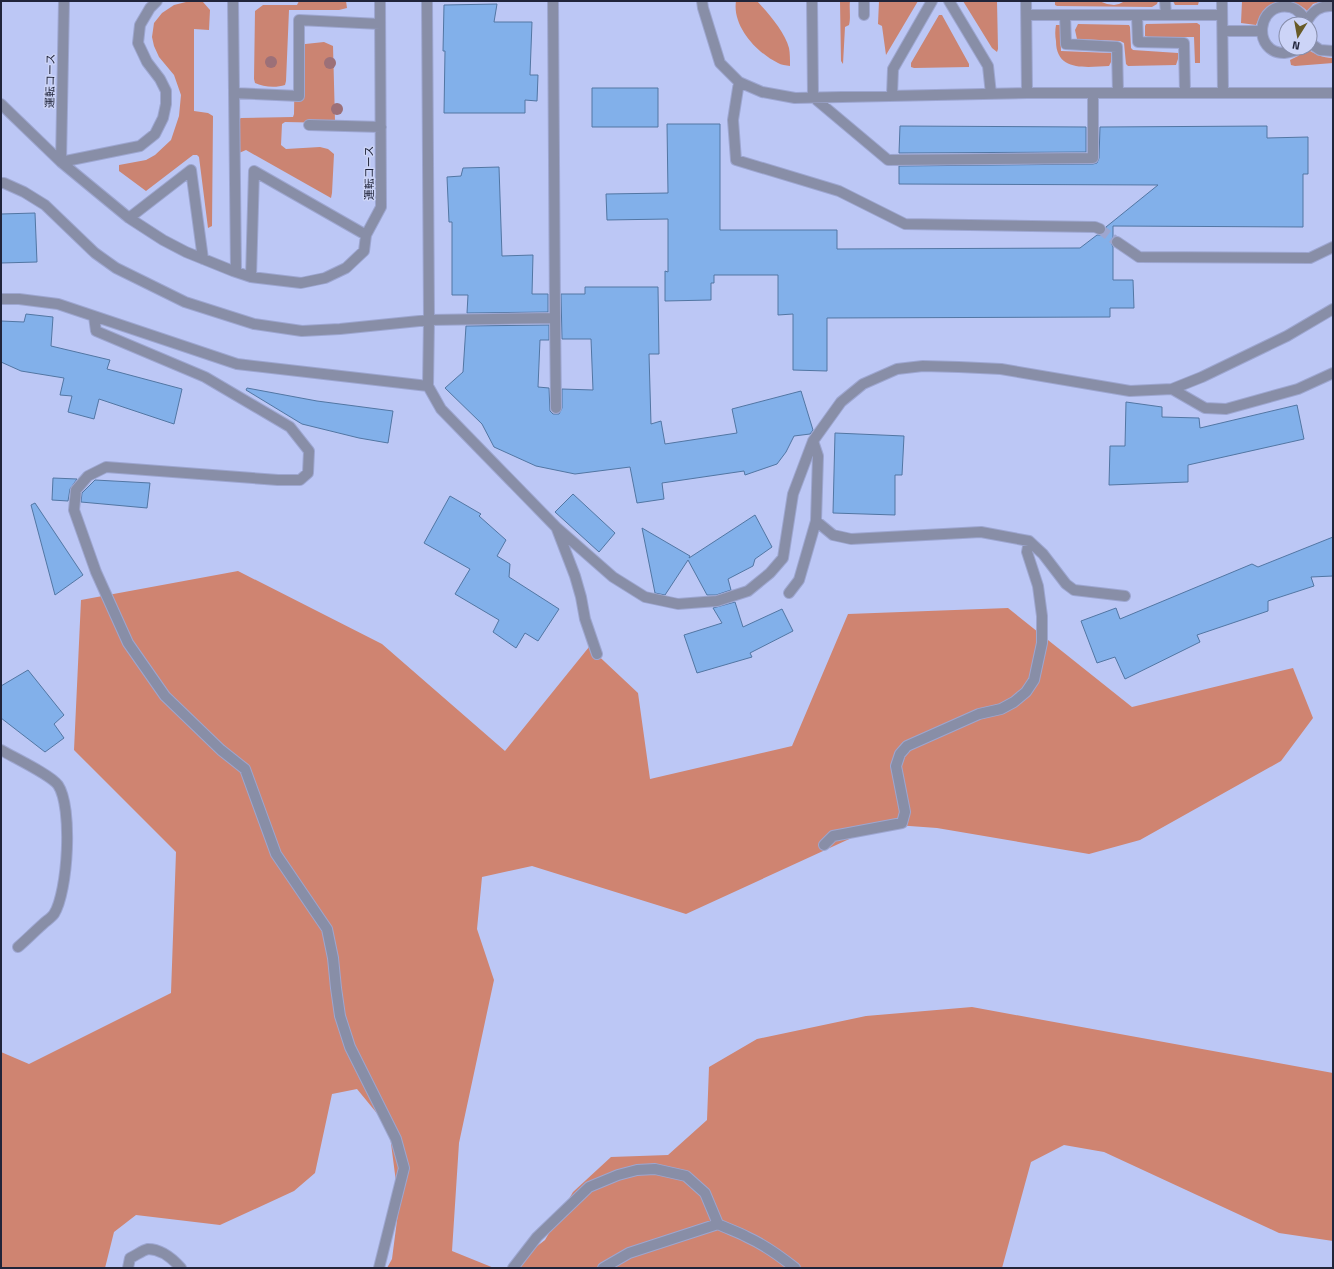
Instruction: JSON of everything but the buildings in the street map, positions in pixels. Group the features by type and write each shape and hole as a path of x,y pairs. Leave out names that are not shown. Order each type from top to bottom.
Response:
{"street":[{"name":"運転コース","path":"61,162 64,1"},
{"path":"61,162 140,146 155,134 164,118 166,91 160,79 147,62 138,43 140,25 150,8 157,1"},
{"path":"233,1 236,272"},
{"name":"運転コース","path":"1,104 61,162 129,218 163,240 203,259 236,272 251,276 301,283 325,278 346,268 364,251 366,235 381,207 380,1"},
{"path":"427,1 428,386 441,409 556,527 613,578 646,597 678,604 717,601 748,591 770,573 783,558 793,494 812,441 841,402 863,384 897,369 923,366 1001,369 1130,391 1172,389 1287,336 1333,309"},
{"path":"553,1 556,408"},
{"path":"702,1 720,63 739,82 762,92 795,98 1028,93 1333,93"},
{"path":"812,1 813,97 888,160 1093,158 1093,93"},
{"path":"864,1 864,15"},
{"path":"892,96 893,69 932,1"},
{"path":"949,1 988,66 991,94"},
{"path":"1026,1 1028,93"},
{"path":"1165,1 1166,15"},
{"path":"1222,1 1223,93"},
{"path":"1311,16 1314,11 1327,6 1333,6"},
{"path":"1278,52 1274,51 1268,46 1264,40 1262,26 1264,18 1276,8 1284,7 1292,8 1303,16"},
{"path":"1027,15 1222,15"},
{"path":"1065,15 1066,44 1117,47 1118,93"},
{"path":"1137,15 1138,42 1184,43 1186,93"},
{"path":"234,94 299,96 299,20 380,24"},
{"path":"1222,31 1262,31"},
{"path":"1318,49 1333,51"},
{"path":"739,82 734,120 736,160 839,190 905,224 1095,227 1100,229"},
{"path":"309,125 381,127"},
{"path":"129,218 191,170 203,259"},
{"path":"251,276 254,171 366,235"},
{"path":"1,183 24,192 44,205 95,253 116,268 185,302 254,324 302,331 340,329 429,320 555,318"},
{"path":"1117,242 1139,257 1310,258 1333,247"},
{"path":"1,299 19,299 58,304 237,364 428,386"},
{"path":"94,317 96,331 205,377 290,427 309,451 308,472 300,480 278,480 106,467 88,476 76,490 74,510 96,572 128,643 165,696 221,750 245,769 276,854 327,929 333,958 340,1016 350,1047 396,1139 404,1168 379,1268"},
{"path":"1172,389 1204,408 1226,409 1298,389 1333,373"},
{"path":"789,593 799,580 816,521 818,456 812,441"},
{"path":"816,521 833,535 851,539 982,532 1029,541 1043,554 1066,584 1074,590 1125,596"},
{"path":"556,527 575,576 585,619 597,654"},
{"path":"824,845 833,836 902,823 905,812 896,766 900,754 908,746 979,714 1001,709 1014,702 1026,692 1034,680 1042,643 1042,616 1038,586 1027,552 1029,541"},
{"path":"1,750 56,783 60,789 66,811 67,842 62,886 54,914 18,947"},
{"path":"513,1268 537,1237 590,1187 618,1175 637,1170 655,1169 686,1176 705,1193 718,1224 747,1236 780,1255 795,1268"},
{"path":"603,1268 629,1253 718,1224"},
{"path":"128,1268 130,1258 147,1249 158,1251 172,1259 181,1268"}],"shaded area":[{"path":"190,1 203,2 210,10 209,30 194,29 194,111 208,113 213,116 212,226 208,228 199,157 197,155 193,155 146,191 119,171 119,165 146,160 155,155 171,140 179,116 181,95 174,75 159,57 152,37 154,23 162,13 174,5"},
{"path":"299,1 346,1 347,8 339,10 289,10 285,85 270,87 255,83 255,11 263,5 297,5"},
{"path":"736,1 757,1 771,17 787,42 790,66 779,64 754,46 742,29 738,20"},
{"path":"840,1 850,1 850,22 849,25 845,27 843,64 841,61"},
{"path":"879,1 918,1 886,55 882,26 878,24"},
{"path":"963,1 997,1 997,52 992,48"},
{"path":"1055,1 1099,1 1114,5 1125,1 1158,1 1157,4 1152,7 1057,6 1055,5"},
{"path":"1173,1 1199,1 1198,5 1175,5"},
{"path":"1242,1 1322,1 1313,4 1307,11 1303,7 1287,2 1271,5 1266,8 1260,16 1256,25 1241,23"},
{"path":"939,15 942,15 969,64 969,67 911,67 911,63"},
{"path":"1197,23 1200,25 1200,63 1195,63 1194,37 1145,36 1146,24"},
{"path":"1078,24 1129,25 1131,48 1133,50 1178,53 1176,65 1128,66 1126,64 1124,43 1120,41 1077,39 1075,30"},
{"path":"1056,25 1060,25 1061,51 1111,53 1111,62 1109,66 1082,67 1067,63 1061,58 1057,51 1055,35"},
{"path":"324,42 333,46 335,121 334,123 285,122 282,124 281,145 286,149 320,147 328,149 334,154 331,198 246,150 239,153 238,120 241,118 293,117 296,45"},
{"path":"1318,55 1333,58 1333,63 1295,66 1291,65 1290,60 1298,56 1318,56"},
{"path":"238,571 382,644 505,751 589,647 638,693 650,779 792,746 848,614 1008,608 1132,707 1293,668 1313,718 1281,761 1140,840 1089,854 937,828 882,824 686,914 532,866 482,877 477,929 494,980 459,1143 452,1251 494,1268 387,1268 392,1259 399,1205 389,1128 357,1089 332,1094 315,1173 294,1191 220,1225 136,1215 114,1232 105,1268 1,1268 1,1052 29,1064 171,993 176,852 74,750 81,600"},
{"path":"972,1007 1333,1073 1333,1241 1279,1233 1104,1152 1064,1145 1031,1162 1002,1268 509,1268 545,1240 573,1192 611,1157 668,1155 707,1120 709,1067 757,1039 866,1016"}],"tunnel":[{"path":"1100,229 1117,242"}]}
